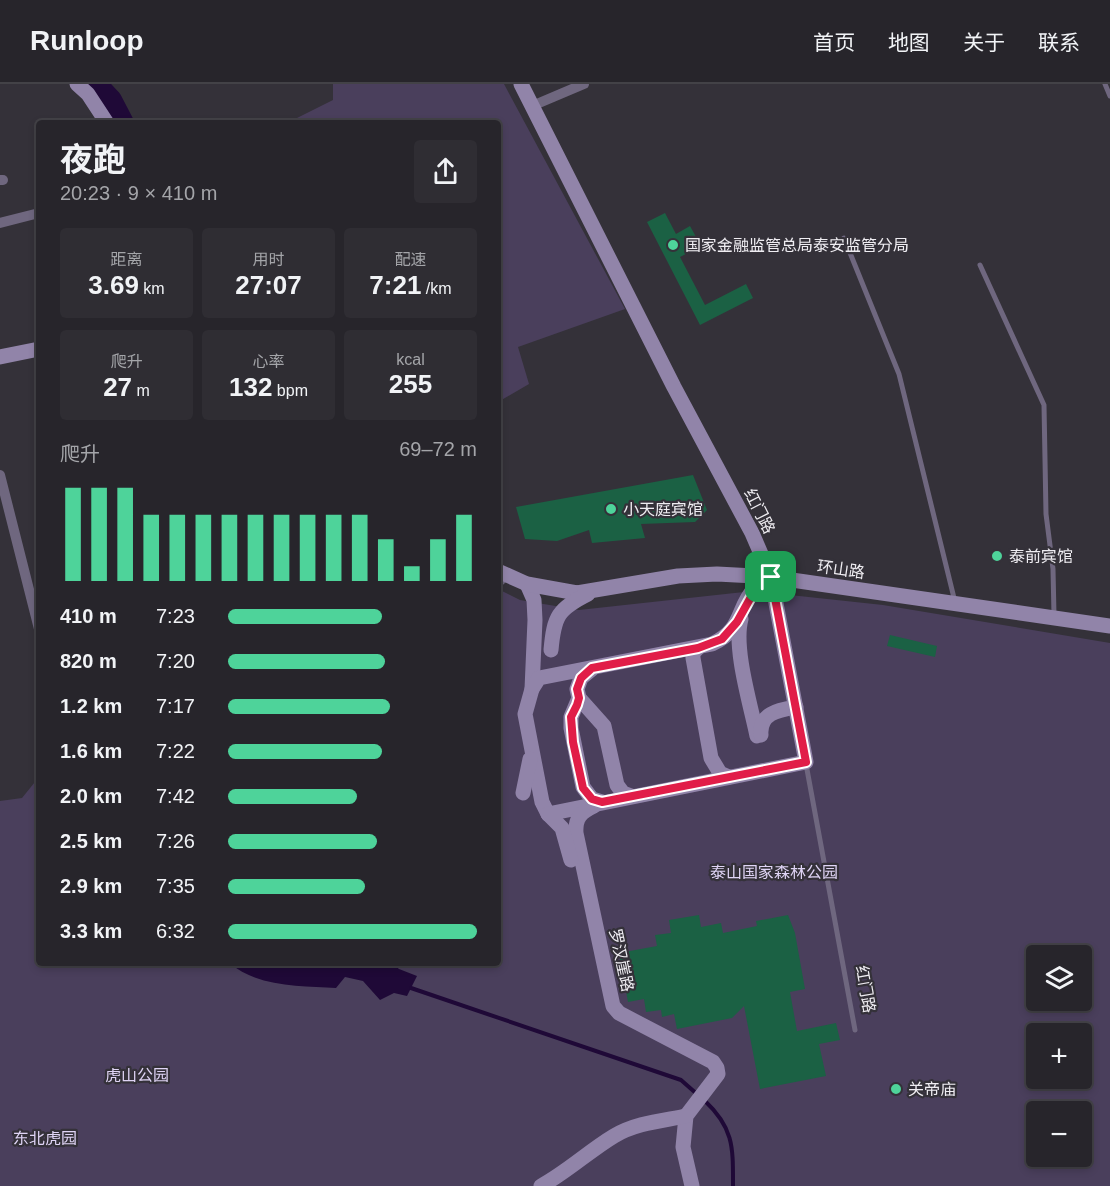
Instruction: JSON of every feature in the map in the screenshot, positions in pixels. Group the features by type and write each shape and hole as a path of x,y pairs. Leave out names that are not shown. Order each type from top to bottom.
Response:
{"street":[{"path":"77,84 88,94 105,120"},
{"name":"红门路","path":"521,84 674,387 752,533 771,577 806,762"},
{"path":"532,106 584,84"},
{"path":"0,223 35,214"},
{"path":"0,357 36,350"},
{"path":"0,475 36,617"},
{"name":"环山路","path":"501,578 577,593 678,576 717,574 771,577 1110,626"},
{"path":"532,689 539,678 698,648 722,639 730,632 756,588 771,577"},
{"name":"罗汉崖路","path":"527,584 534,600 535,620 532,689 525,714 542,802 548,814 562,828 567,843 604,1010 609,1017 696,1063 713,1081 718,1074 713,1062 619,1013 613,1006 576,833 576,824 582,812 602,802"},
{"path":"551,650 556,620 562,609 596,590"},
{"path":"743,611 739,638 759,736 761,724 771,713 796,706"},
{"path":"698,648 693,653 693,658 711,758 720,773 729,777"},
{"path":"592,668 581,678 577,689 579,698 604,726 617,785 623,793 632,796"},
{"path":"579,698 571,717 571,728 583,788 592,799 602,802"},
{"path":"523,793 530,765 531,747"},
{"path":"548,814 806,762"},
{"path":"692,1186 682,1148 686,1116 713,1081"},
{"path":"541,1186 615,1136 664,1118 686,1116"}],"lane":[{"path":"1105,84 1110,96"},
{"path":"844,238 899,374 955,604"},
{"path":"980,265 1044,405 1046,513 1053,569 1054,617"},
{"name":"红门路","path":"806,762 855,1030"}],"green space":[{"path":"333,84 504,84 625,309 518,347 529,384 501,400 501,120 293,120 333,100"},
{"name":"泰山国家森林公园","path":"501,590 520,600 579,610 753,591 883,605 1110,643 1110,1186 0,1186 0,801 22,798 36,781 36,966 501,966"}],"shaded area":[{"path":"234,966 396,966 417,976 407,996 394,993 380,1000 363,981 345,977 336,988 295,986 266,981"}],"building":[{"path":"665,213 676,234 690,226 701,246 680,257 705,305 746,284 753,298 700,325 647,222"},
{"name":"小天庭宾馆","path":"693,475 707,510 695,522 641,524 645,538 592,543 589,530 557,541 525,539 516,507"},
{"path":"890,635 937,646 935,657 887,646"},
{"path":"699,915 701,927 721,923 723,933 757,926 756,921 788,915 795,933 805,989 790,992 797,1031 836,1023 840,1040 819,1044 826,1076 760,1089 744,1006 732,1018 677,1029 674,1014 662,1017 661,1010 646,1012 644,999 628,1002 619,953 657,946 655,935 671,933 669,920"}],"waterway":[{"path":"96,84 111,100 121,120"},
{"path":"411,988 681,1080 698,1095"},
{"path":"704,1100 721,1120 730,1139 733,1186"}],"place":[{"name":"国家金融监管总局泰安监管分局","path":"673,245"},
{"name":"小天庭宾馆","path":"611,509"},
{"name":"泰前宾馆","path":"997,556"},
{"name":"关帝庙","path":"896,1089"}],"route":[{"path":"771,577 806,762 602,802 587,795 583,788 571,728 571,717 579,698 577,689 581,678 592,668 698,648 722,639 737,622 747,600 756,588 771,577"}],"park label":[{"name":"虎山公园","path":"137,1075"},
{"name":"东北虎园","path":"45,1138"}]}
